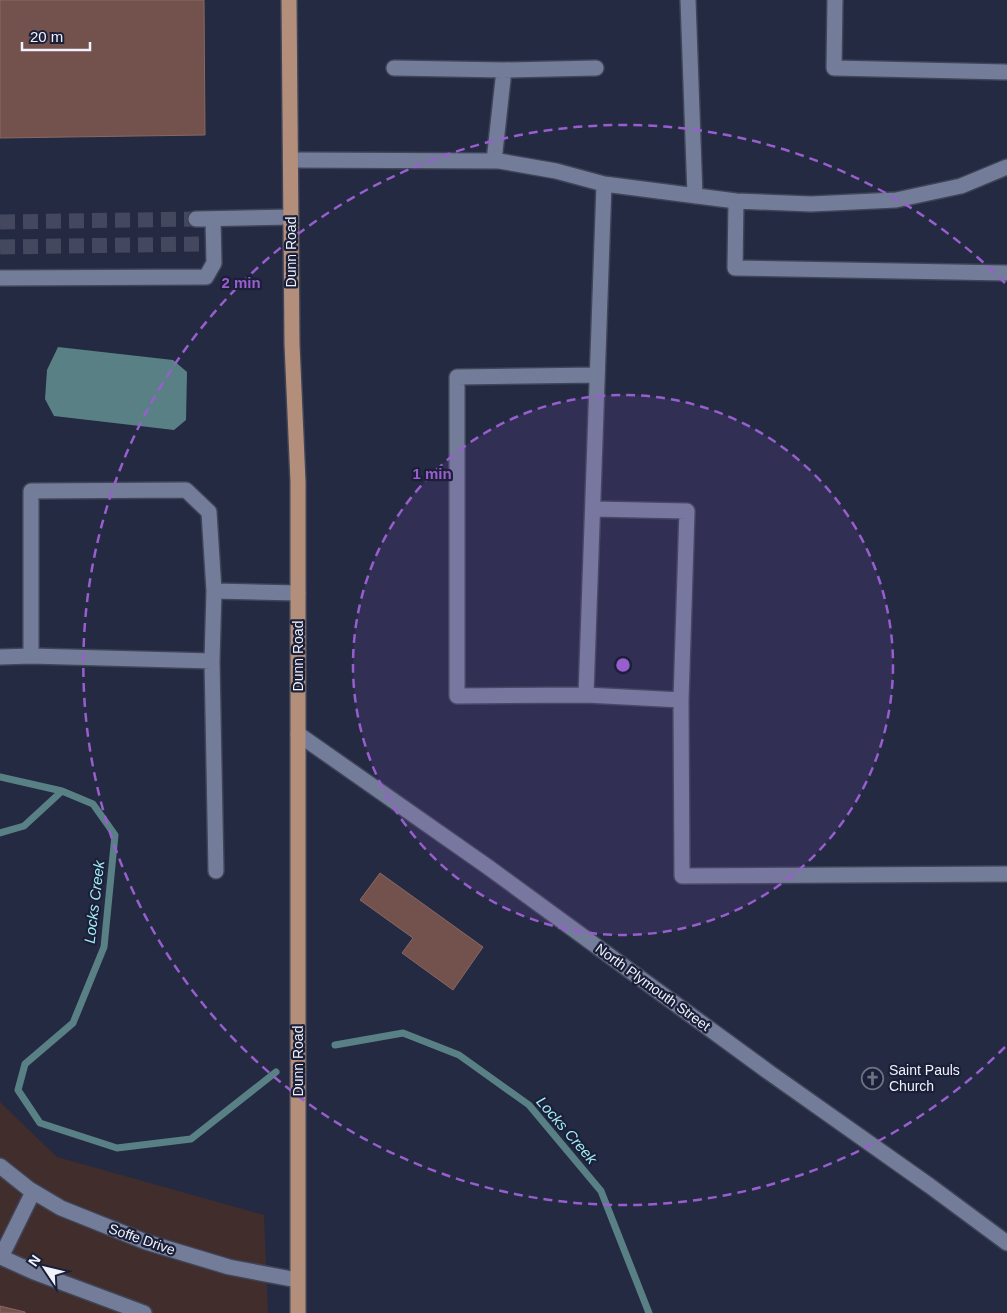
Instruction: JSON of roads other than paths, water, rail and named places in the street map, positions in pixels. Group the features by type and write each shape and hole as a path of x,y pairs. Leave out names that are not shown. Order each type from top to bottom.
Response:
{"main road":[{"name":"Dunn Road","path":"289,0 292,344 298,482 298,1313"}],"street":[{"path":"688,0 695,196"},
{"path":"835,0 834,68 1005,72"},
{"path":"394,68 504,70 596,68"},
{"path":"494,161 504,70"},
{"path":"291,160 494,161 556,171 604,184 736,201 811,204 896,200 961,186 1007,167"},
{"path":"586,695 604,184"},
{"path":"736,201 735,268 1007,273"},
{"path":"196,219 291,217"},
{"path":"0,278 206,277 214,263 206,244 213,219"},
{"path":"597,375 457,377 458,696 586,695 681,700"},
{"path":"31,656 31,491 186,490 209,512 214,591 212,660 216,871"},
{"path":"593,509 687,511 681,700 682,876 1007,874"},
{"path":"214,591 298,593"},
{"path":"0,657 212,660"},
{"name":"North Plymouth Street","path":"298,734 488,866 770,1073 922,1180 1007,1243"},
{"name":"Soffe Drive","path":"0,1166 33,1192 61,1208 146,1242 229,1267 297,1280"},
{"path":"33,1192 1,1256 34,1272 144,1313"}],"waterway":[{"path":"0,777 62,791"},
{"name":"Locks Creek","path":"0,833 24,826 62,791 93,804 115,835 104,947 73,1023 25,1064 18,1090 40,1123 117,1148 191,1139 276,1072"},
{"name":"Locks Creek","path":"335,1045 403,1033 459,1055 529,1105 601,1191 649,1313"}],"tunnel":[{"path":"0,222 196,219"},
{"path":"0,247 199,244"}],"place":[{"name":"Saint Pauls Church","path":"873,1078"}]}
